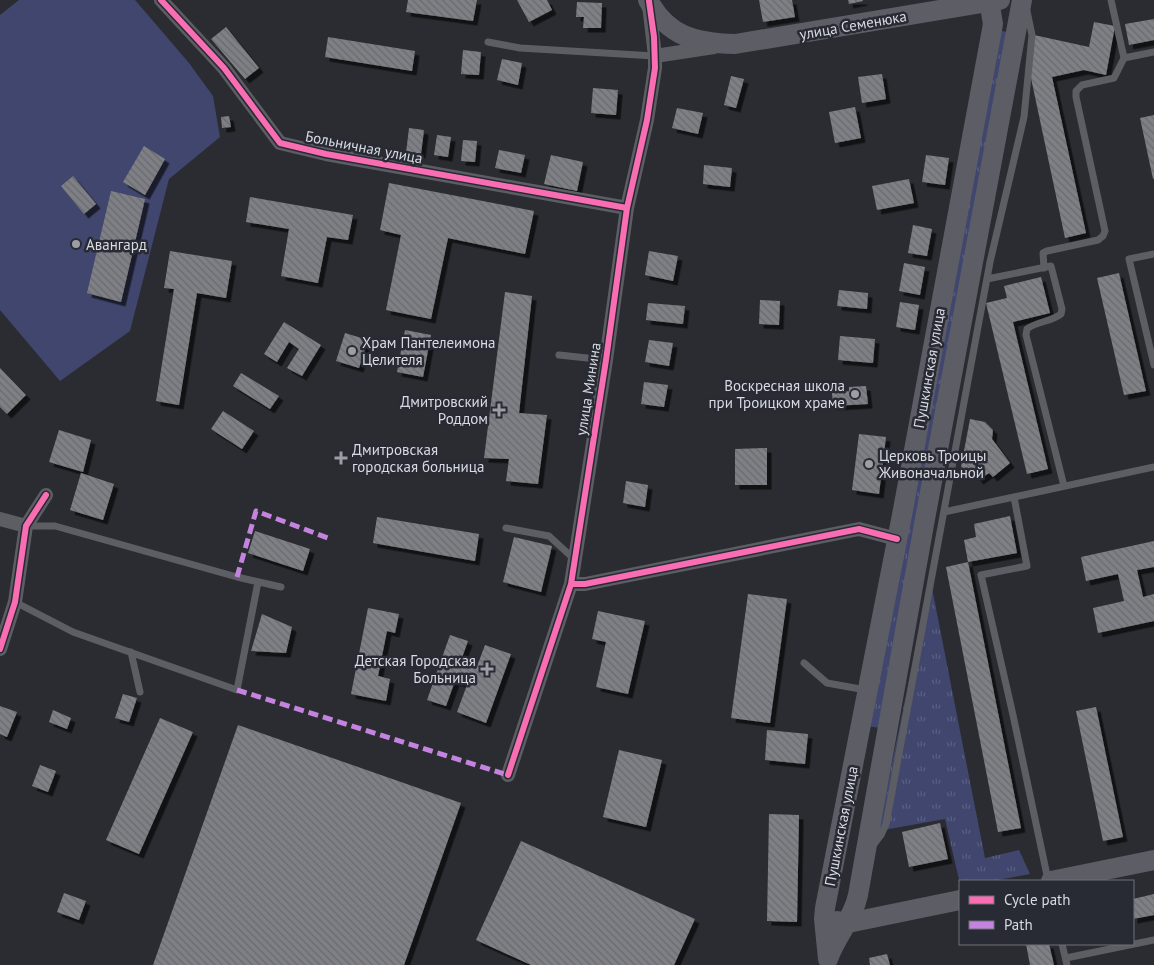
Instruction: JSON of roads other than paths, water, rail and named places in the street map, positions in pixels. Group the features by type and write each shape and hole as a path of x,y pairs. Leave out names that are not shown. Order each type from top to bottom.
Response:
{"main road":[{"name":"Пушкинская улица","path":"828,962 831,949 848,923 856,905 1014,39 1023,0"},
{"name":"улица Семенюка","path":"649,1 667,26 678,33 713,43 735,44 993,1"},
{"name":"Пушкинская улица","path":"993,1 1007,15 1011,23 1014,39"},
{"name":"Пушкинская улица","path":"828,962 824,918 993,24 993,1"},
{"path":"859,733 886,739"},
{"path":"1055,880 1154,860"},
{"path":"824,918 848,923 959,900"}],"street":[{"name":"Больничная улица","path":"162,0 224,68 280,143 326,154 628,208"},
{"name":"улица Минина","path":"508,776 571,584 628,208 647,120 655,56 649,1"},
{"name":"улица Семенюка","path":"655,56 735,44"},
{"path":"0,649 15,602 26,526 46,495"},
{"path":"0,519 26,526"},
{"path":"571,584 586,584 860,529 897,539"}],"lane":[{"path":"865,858 881,835 886,824 987,279 1024,117 1032,35 1023,0"},
{"path":"1044,268 1042,257 1043,253 1047,250 1098,240 1105,231 1076,91 1082,85 1114,78 1124,58 1112,0"},
{"path":"488,42 520,48 655,56"},
{"path":"1124,58 1154,52"},
{"path":"1154,254 1129,259 1154,365"},
{"path":"987,279 1051,266 1062,309 1061,314 1056,318 1033,324 1027,329 1026,335 1064,486"},
{"path":"560,355 606,360"},
{"path":"944,512 1154,467"},
{"path":"1014,497 1027,566 981,575 1050,880"},
{"path":"26,526 55,526 281,587"},
{"path":"506,528 549,536 574,560"},
{"path":"15,602 72,632 237,690 258,582"},
{"path":"131,652 140,692"},
{"path":"804,663 827,683 867,690"},
{"path":"1062,945 1066,962 1154,940"}],"place":[{"name":"Авангард","path":"76,244"},
{"name":"Храм Пантелеимона Целителя","path":"352,351"},
{"name":"Воскресная школа при Троицком храме","path":"855,394"},
{"name":"Дмитровский Роддом","path":"499,410"},
{"name":"Дмитровская городская больница","path":"341,458"},
{"name":"Церковь Троицы Живоначальной","path":"869,464"},
{"name":"Детская Городская Больница","path":"487,669"}]}
